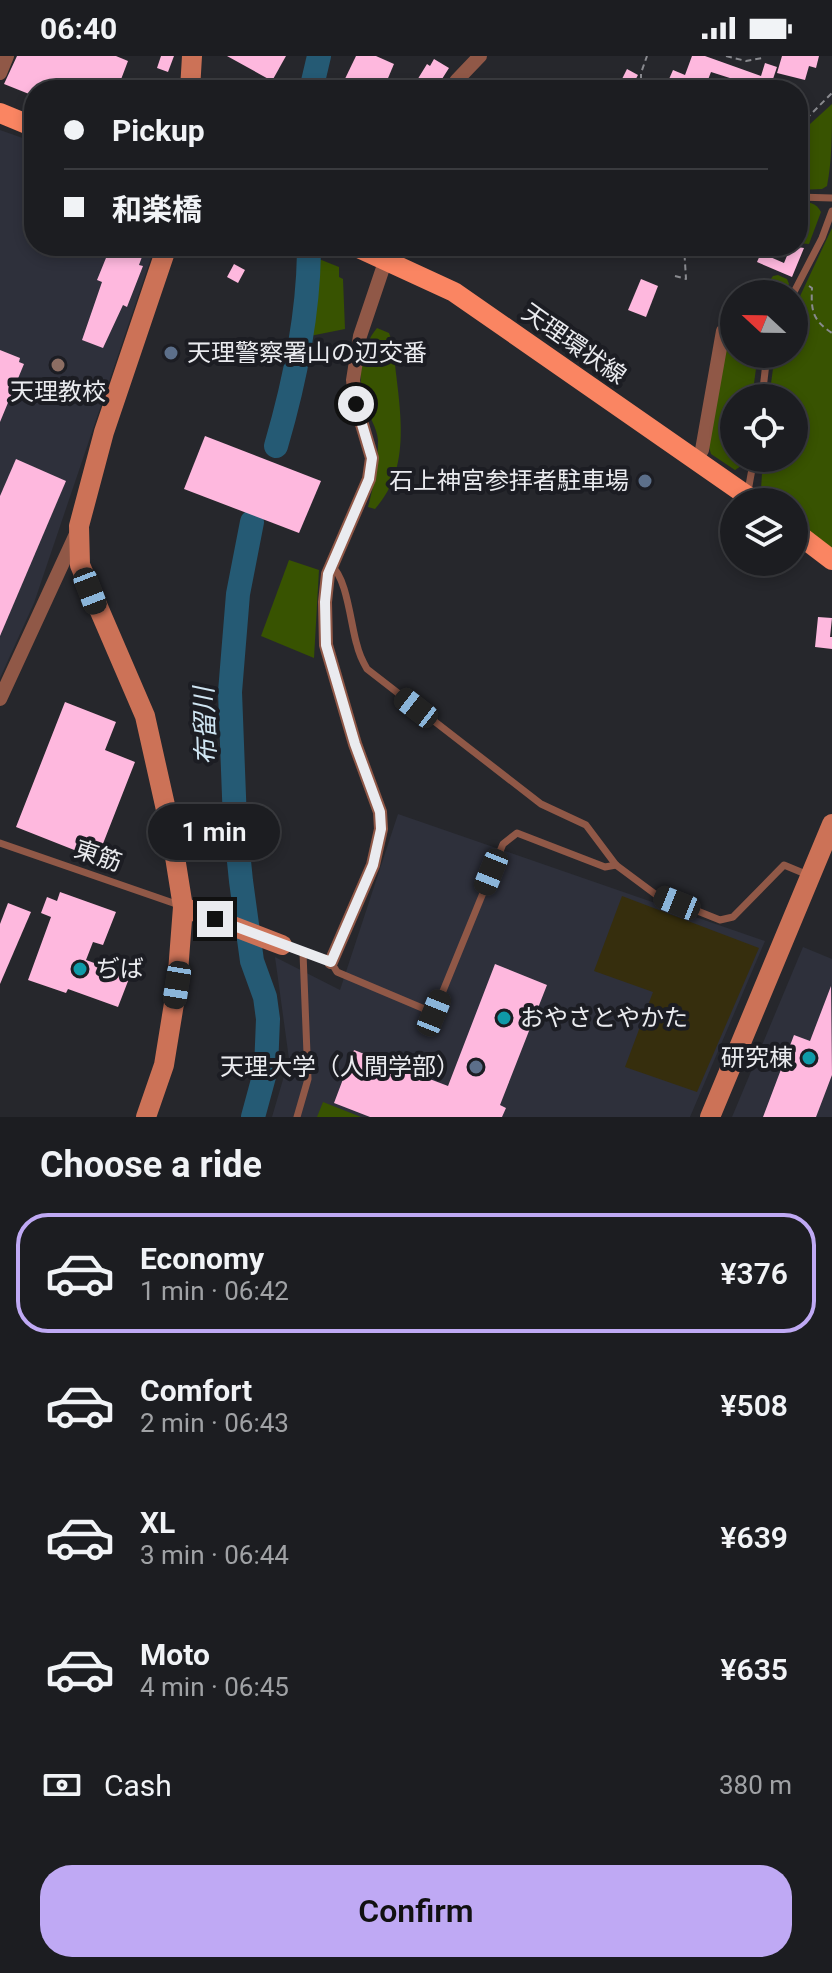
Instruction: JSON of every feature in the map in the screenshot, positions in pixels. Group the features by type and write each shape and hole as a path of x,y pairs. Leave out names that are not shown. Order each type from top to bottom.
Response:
{"main road":[{"path":"0,113 24,123"},
{"name":"天理環状線","path":"379,256 454,292 735,488"},
{"path":"808,542 832,560"}],"street":[{"path":"0,73 7,56"},
{"path":"191,80 192,56"},
{"path":"457,80 480,56"},
{"path":"0,699 79,526 104,432 164,256"},
{"path":"331,962 373,865 381,829 380,812 355,744 326,645 325,602 331,566 369,479 372,458 356,404 353,380 360,336 386,259"},
{"path":"696,461 702,450 720,348"},
{"path":"79,526 80,565 145,716 171,832 183,907 177,985 164,1065 146,1117"},
{"path":"710,1117 832,824"},
{"path":"183,907 282,945"}],"lane":[{"path":"808,197 832,198"},
{"path":"800,280 832,211"},
{"path":"331,566 336,569 341,581 357,646 367,669 541,804 586,825 616,865 655,894 720,920 733,917 784,865 810,876"},
{"path":"282,945 331,962 337,972 434,1013 503,844 517,833 605,867 616,865"},
{"name":"東筋","path":"0,843 183,907"},
{"path":"297,1117 308,1079 303,953"}],"path":[{"path":"641,80 647,56"},
{"path":"726,56 746,61 762,58"},
{"path":"808,117 832,93"},
{"path":"675,276 686,279 682,256"},
{"path":"802,275 812,288 811,311 814,319 832,333"}],"shaded area":[{"name":"天理教校","path":"0,130 24,138 24,256 152,256 34,603 0,678"},
{"path":"398,814 765,941 690,1117 272,1117 289,1059 275,957 340,990"},
{"path":"803,947 832,959 832,1117 732,1117"}],"green space":[{"path":"832,104 831,156 827,186 822,189 808,190 808,126"},
{"path":"808,203 814,204 821,212 809,244"},
{"path":"832,228 832,553 808,536 808,488 761,488 762,472 808,472 808,384 771,384 773,368 808,368 808,280"},
{"path":"314,257 339,267 339,277 343,279 345,329 305,337"},
{"path":"778,275 787,280 770,280"},
{"path":"377,328 389,333 393,344 401,430 396,472 388,491 375,509 368,507 378,440 365,405 361,375 367,345"},
{"path":"723,368 756,368 754,384 720,384 720,460 711,454 709,447"},
{"path":"289,560 319,570 314,658 261,636"},
{"path":"323,1102 361,1117 317,1117"}],"sand":[{"path":"622,896 759,948 697,1092 625,1067 653,992 594,971"}],"building":[{"path":"17,56 116,56 128,61 121,80 24,80 24,92 4,84"},
{"path":"161,56 174,56 168,72 157,68"},
{"path":"227,56 286,56 270,80"},
{"path":"356,56 376,56 394,64 387,80 344,80"},
{"path":"692,56 705,56 761,76 765,63 777,67 773,80 733,80 711,72 708,80 669,80 673,70 685,75"},
{"path":"782,56 819,56 816,68 809,66 805,80 777,73"},
{"path":"434,59 449,68 441,80 417,80 427,64 430,66"},
{"path":"627,69 638,75 635,80 622,80"},
{"path":"107,256 142,256 139,265 143,266 127,307 123,305 103,348 82,340 102,282 97,280"},
{"path":"760,256 768,256 784,263 787,256 801,256 792,277 757,262"},
{"path":"234,264 245,270 238,283 227,277"},
{"path":"641,279 658,286 646,317 628,310"},
{"path":"0,350 20,358 19,362 24,364 0,422"},
{"path":"205,436 321,481 299,533 184,489"},
{"path":"16,459 66,481 0,636 0,496"},
{"path":"818,617 832,618 832,649 815,647"},
{"path":"65,702 116,722 105,750 135,762 97,859 16,827"},
{"path":"60,892 116,912 103,945 93,942 86,960 130,976 118,1007 68,989 66,993 28,980 51,917 41,913 47,897 57,901"},
{"path":"8,903 31,912 0,984 0,924"},
{"name":"おやさとやかた","path":"495,964 547,985 500,1105 506,1108 502,1117 370,1117 334,1103 354,1050 448,1086"},
{"name":"研究棟","path":"831,986 832,1075 816,1117 763,1117 794,1035 810,1041"}],"waterway":[{"name":"布留川","path":"313,80 319,56"},
{"name":"布留川","path":"276,446 300,347 309,256"},
{"name":"布留川","path":"252,522 238,594 230,692 235,822 241,881 252,961 265,997 268,1019 266,1069 253,1117"}],"place":[{"name":"天理警察署山の辺交番","path":"171,353"},
{"name":"天理教校","path":"58,365"},
{"name":"石上神宮参拝者駐車場","path":"645,481"},
{"name":"ぢば","path":"80,969"},
{"name":"おやさとやかた","path":"504,1018"},
{"name":"研究棟","path":"809,1058"},
{"name":"天理大学（人間学部）","path":"476,1067"}],"route":[{"path":"215,919 331,962 373,865 381,829 380,812 355,744 326,645 328,574 369,479 372,458 356,404"}]}
